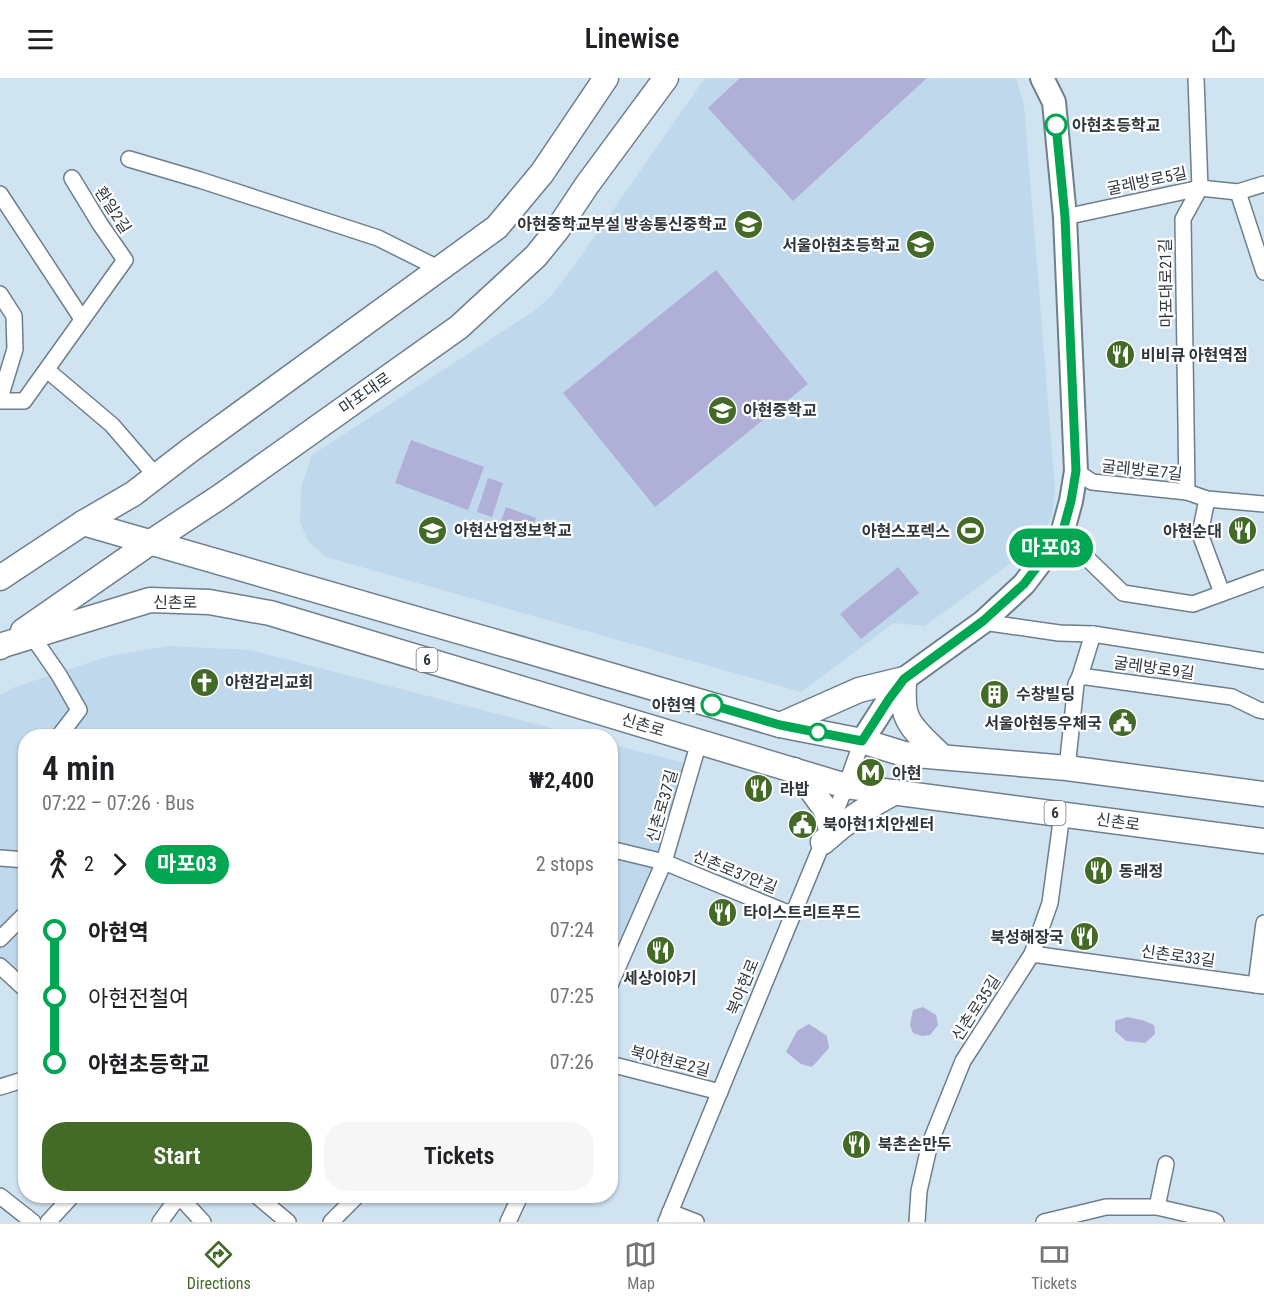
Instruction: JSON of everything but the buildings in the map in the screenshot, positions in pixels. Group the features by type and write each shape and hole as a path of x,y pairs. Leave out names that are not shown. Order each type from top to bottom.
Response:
{"main road":[{"path":"0,578 133,494 497,227 542,172 606,78"},
{"name":"마포대로","path":"2,646 221,496 459,327 536,256 666,78"},
{"name":"6","path":"83,524 780,725 862,741 904,754 1067,768 1264,794"},
{"name":"신촌로","path":"2,646 150,600 184,600 233,606 270,613 794,770 850,776 895,792 1264,842"},
{"path":"780,725 859,690 904,679 907,718 918,733 942,757"},
{"path":"794,770 826,810 826,834 895,792"}],"street":[{"path":"862,741 904,679 983,621 1024,584 1062,534 1071,501 1076,471 1065,217 1054,102 1042,78"},
{"path":"1196,78 1200,188"},
{"path":"129,159 378,238 440,269"},
{"name":"환일2길","path":"0,399 24,401 125,260 72,178"},
{"path":"1264,184 1238,192 1264,272"},
{"name":"굴레방로5길","path":"1065,217 1200,188 1238,192"},
{"name":"마포대로21길","path":"1187,492 1183,219 1200,188"},
{"path":"0,194 82,319"},
{"path":"0,294 14,316 15,348 0,399"},
{"path":"47,370 112,425 156,476"},
{"name":"굴레방로7길","path":"1076,471 1092,482 1187,492 1207,499 1264,504"},
{"path":"1207,499 1200,534 1222,593"},
{"path":"1062,534 1124,593 1193,604 1264,578"},
{"name":"굴레방로9길","path":"983,621 1059,633 1094,634 1264,661"},
{"path":"1067,768 1076,684 1094,634"},
{"path":"32,636 59,675 79,710 64,729"},
{"name":"굴레방로9길","path":"1080,676 1232,697 1264,711"},
{"name":"북아현로","path":"668,1217 850,776 862,741"},
{"name":"신촌로37길","path":"618,851 664,862 699,742"},
{"name":"신촌로35길","path":"917,1222 919,1191 930,1143 963,1061 1032,954 1050,903 1062,814"},
{"path":"0,858 18,859"},
{"path":"618,958 664,862"},
{"name":"신촌로37안길","path":"664,862 793,915"},
{"path":"0,939 18,921"},
{"name":"신촌로33길","path":"1032,954 1260,985 1264,922"},
{"path":"0,966 18,983"},
{"name":"북아현로2길","path":"618,1066 720,1092"},
{"path":"0,1087 18,1081"},
{"path":"1156,1207 1166,1164"},
{"path":"2,1202 33,1222"},
{"path":"48,1222 66,1203"},
{"path":"160,1222 174,1203"},
{"path":"185,1203 203,1222"},
{"path":"265,1203 288,1222"},
{"path":"331,1222 350,1203"},
{"path":"508,1222 517,1203"},
{"path":"1044,1222 1106,1207 1156,1207 1216,1222"},
{"path":"668,1217 696,1222"}],"shaded area":[{"path":"705,78 1016,78 1024,105 1055,488 1052,517 1035,545 925,626 894,623 801,692 326,557 308,541 300,522 301,488 312,455 534,311 552,295"},
{"path":"740,78 927,78 793,201 708,108"},
{"path":"716,270 808,384 655,507 563,393"},
{"path":"411,440 484,467 468,510 395,483"},
{"path":"488,478 503,483 492,517 477,512"},
{"path":"506,507 536,518 530,535 500,524"},
{"path":"898,567 919,593 861,639 840,614"},
{"path":"168,646 250,650 555,729 18,729 18,983 0,966 0,695 15,687 109,656"},
{"path":"618,746 692,765 618,967"},
{"path":"923,1007 936,1015 938,1025 930,1035 922,1036 913,1033 910,1025 913,1010"},
{"path":"1127,1017 1154,1025 1155,1034 1145,1043 1126,1041 1115,1031 1115,1021"},
{"path":"809,1024 827,1036 829,1048 812,1067 801,1064 786,1052 797,1031"}],"bus line":[{"name":"마포03","path":"712,705 780,725 862,741 904,679 983,621 1024,584 1062,534 1076,471 1065,217 1056,125"}],"place":[{"name":"아현초등학교","path":"1056,125"},
{"name":"아현중학교부설 방송통신중학교","path":"748,224"},
{"name":"서울아현초등학교","path":"921,245"},
{"name":"비비큐 아현역점","path":"1120,355"},
{"name":"아현중학교","path":"722,410"},
{"name":"아현산업정보학교","path":"433,530"},
{"name":"아현스포렉스","path":"971,531"},
{"name":"아현순대","path":"1243,531"},
{"name":"아현감리교회","path":"204,682"},
{"name":"수창빌딩","path":"995,694"},
{"name":"아현역","path":"712,705"},
{"name":"서울아현동우체국","path":"1123,723"},
{"name":"아현","path":"871,773"},
{"name":"라밥","path":"759,789"},
{"name":"북아현1치안센터","path":"802,824"},
{"name":"동래정","path":"1098,871"},
{"name":"타이스트리트푸드","path":"722,912"},
{"name":"북성해장국","path":"1085,937"},
{"name":"세상이야기","path":"660,950"},
{"name":"북촌손만두","path":"857,1144"}]}
